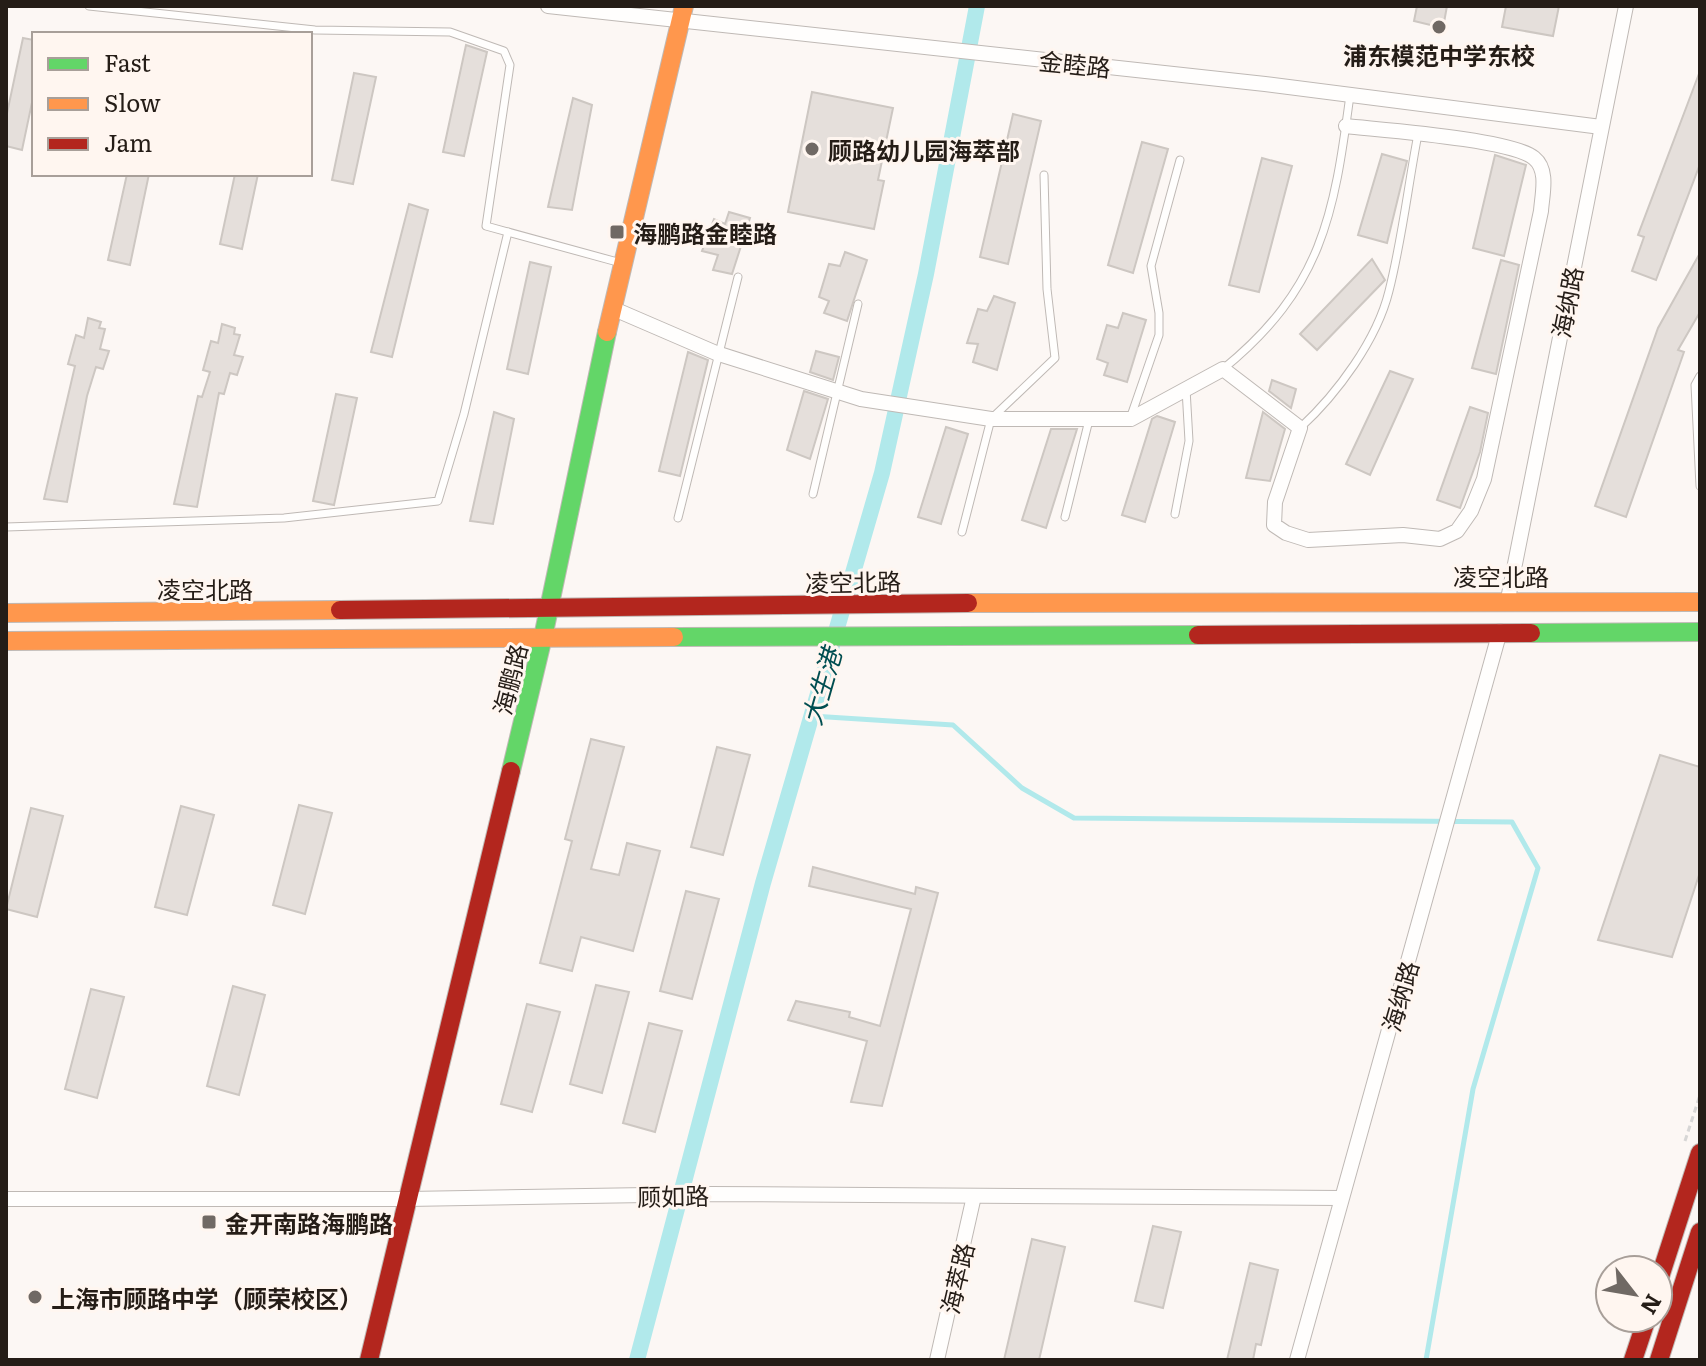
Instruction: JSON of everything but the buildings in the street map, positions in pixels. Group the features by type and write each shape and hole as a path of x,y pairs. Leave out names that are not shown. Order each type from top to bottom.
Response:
{"main road":[{"name":"海鹏路","path":"369,1360 543,637 623,263 682,13"},
{"name":"凌空北路","path":"6,613 1508,599 1700,602"},
{"name":"凌空北路","path":"6,641 1700,632"},
{"path":"1667,1254 1700,1153"},
{"path":"1659,1360 1700,1232"},
{"path":"1633,1360 1642,1334"}],"street":[{"name":"金睦路","path":"548,6 682,13 939,48 1601,127"},
{"name":"海纳路","path":"1508,599 1626,6"},
{"path":"614,309 716,353 861,399 991,419 1131,419 1223,369 1300,428 1275,502 1274,525 1286,533 1308,540 1403,535 1440,539 1457,531 1471,511 1484,479 1541,211 1544,174 1534,158 1502,147 1346,126"},
{"name":"海纳路","path":"1297,1360 1500,631"},
{"name":"顾如路","path":"6,1199 408,1199 709,1194 1340,1198"},
{"name":"海萃路","path":"937,1360 974,1196"}],"lane":[{"path":"89,6 315,30 450,32 504,51 510,65 486,226 623,263"},
{"path":"1223,369 1262,337 1311,268 1327,221 1350,95"},
{"path":"1300,428 1333,398 1359,356 1389,294 1418,134"},
{"path":"1131,419 1159,335 1151,266 1180,160"},
{"path":"962,532 991,419 1055,358 1047,289 1044,175"},
{"path":"6,527 284,518 438,501 464,414 508,232"},
{"path":"678,518 716,353 738,277"},
{"path":"813,494 858,304"},
{"path":"1700,376 1695,385 1700,486"},
{"path":"1175,514 1189,441 1186,389"},
{"path":"1065,517 1089,420"}],"waterway":[{"name":"大生港","path":"637,1360 763,883 882,473 926,274 977,6"},
{"path":"812,716 953,725 1022,788 1074,818 1512,822 1538,868 1473,1089 1426,1360"}],"traffic: fast":[{"path":"511,771 543,637 607,332"},
{"path":"1531,633 1700,632"},
{"path":"674,637 1198,635"}],"traffic: slow":[{"path":"607,332 684,6"},
{"path":"968,603 1700,602"},
{"path":"6,613 340,610"},
{"path":"6,641 674,637"}],"traffic: jam":[{"path":"340,610 968,603"},
{"path":"1198,635 1531,633"},
{"path":"369,1360 511,771"},
{"path":"1667,1254 1700,1153"},
{"path":"1659,1360 1700,1232"},
{"path":"1633,1360 1642,1334"}],"place":[{"name":"浦东模范中学东校","path":"1439,27"},
{"name":"顾路幼儿园海萃部","path":"812,149"},
{"name":"海鹏路金睦路","path":"617,232"},
{"name":"金开南路海鹏路","path":"209,1222"},
{"name":"上海市顾路中学（顾荣校区）","path":"35,1297"}]}
